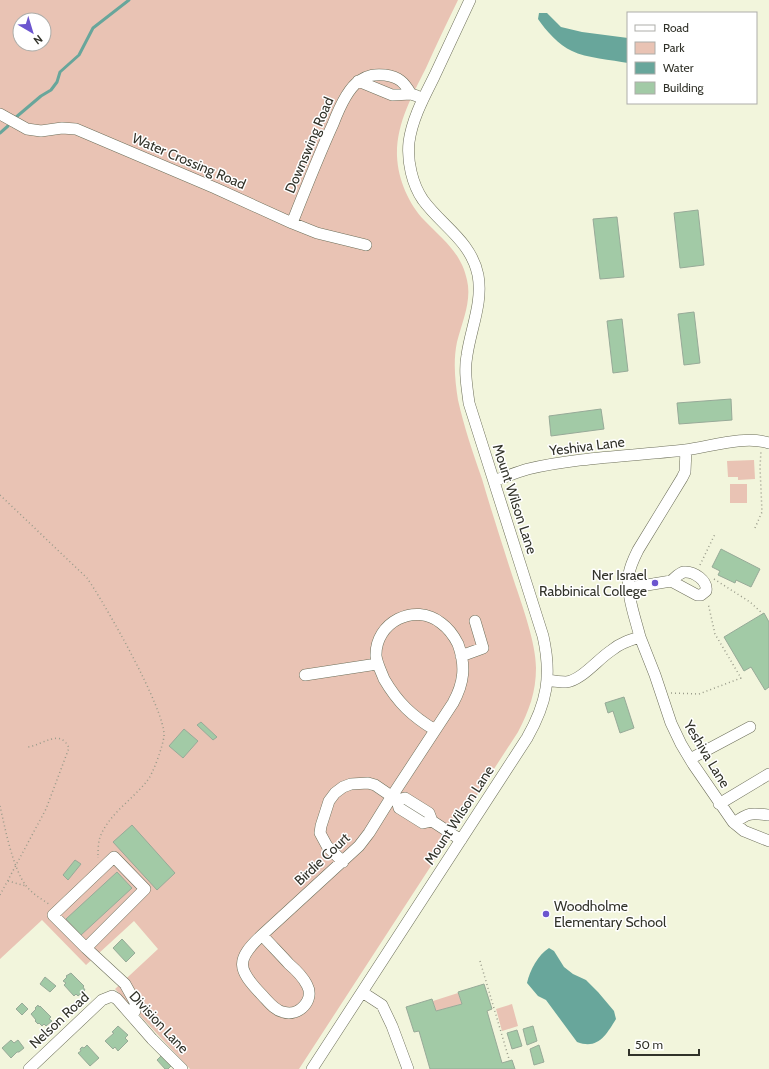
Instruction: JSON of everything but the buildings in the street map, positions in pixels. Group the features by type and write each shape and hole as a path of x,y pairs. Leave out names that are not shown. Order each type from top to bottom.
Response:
{"street":[{"name":"Mount Wilson Lane","path":"312,1069 535,723 542,708 547,680 548,665 543,636 469,403 466,378 466,357 478,306 479,286 476,266 464,244 423,199 417,188 410,168 409,142 412,128 423,100 470,0"},
{"path":"358,81 371,74 387,75 397,78 405,83 411,94"},
{"path":"358,81 392,94 411,94 423,100"},
{"name":"Downswing Road","path":"292,223 344,100 358,81"},
{"name":"Water Crossing Road","path":"0,114 27,129 41,131 62,128 76,129 215,188 292,223 317,233 366,245"},
{"name":"Yeshiva Lane","path":"494,481 527,470 572,462 686,450 743,441 766,442"},
{"name":"Yeshiva Lane","path":"686,450 685,472 632,562 629,574 629,588 640,636 671,723 681,744 734,823 744,831 769,841"},
{"path":"629,588 671,581"},
{"name":"Birdie Court","path":"262,935 302,978 308,987 309,999 305,1005 297,1011 287,1013 278,1010 252,985 242,969 243,959 248,948 262,935 343,862 359,846 394,798 453,703 461,686 463,668 461,656 454,636 443,624 431,616 424,614 411,614 398,618 385,629 380,638 376,655 378,664 388,684 401,704 416,718 435,730"},
{"path":"461,656 483,648 475,621"},
{"path":"547,680 567,682 579,677 611,650 624,642 640,636"},
{"path":"305,675 378,664"},
{"path":"690,759 750,727"},
{"path":"720,804 769,774"},
{"path":"343,862 327,846 320,833 321,826 328,801 335,793 343,787 360,783 375,785 394,798 399,808 423,823 432,821 461,840"},
{"path":"734,823 745,815 769,815"},
{"path":"86,948 145,890 114,857 53,915 86,948 125,984 135,1002 135,1011 132,1016"},
{"path":"362,992 382,1005 392,1026 408,1069"},
{"name":"Division Lane","path":"112,996 117,999 182,1069"},
{"name":"Nelson Road","path":"29,1069 102,1000 112,996"}],"path":[{"path":"755,528 762,512 760,453 766,442"},
{"path":"0,495 87,578 99,594 131,655 162,720 164,736 159,754 148,779 138,793 108,824 100,838 98,873"},
{"path":"698,569 715,534"},
{"path":"711,577 750,602 763,614"},
{"path":"665,693 700,694 741,678 715,634 707,597"},
{"path":"0,896 46,809 69,748 63,740 57,738 28,747"},
{"path":"0,806 6,836 19,873 26,886 58,910"},
{"path":"8,882 26,886"},
{"path":"480,960 509,1059"}],"green space":[{"path":"0,0 458,0 406,110 399,133 397,156 402,183 409,199 424,220 456,254 467,280 467,304 456,349 455,371 458,400 534,647 536,677 529,709 518,732 299,1069 190,1069 115,989 158,949 134,921 86,965 42,920 0,959"},
{"path":"754,460 755,479 738,480 738,477 728,477 727,461"},
{"path":"730,484 747,484 747,503 730,503"},
{"path":"458,993 462,1004 436,1011 433,1001"},
{"path":"512,1004 518,1026 502,1031 496,1009"}],"water":[{"path":"539,13 547,13 561,27 582,32 627,38 627,63 584,55 567,48 553,37 538,19"},
{"path":"549,948 554,951 564,967 573,974 586,980 614,1011 616,1019 601,1040 591,1044 577,1042 546,1000 538,996 527,983 535,963"}],"waterway":[{"path":"15,118 41,96 51,90 57,82 60,72 79,55 93,28 129,0"},
{"path":"0,133 8,126"}],"place":[{"name":"Ner Israel Rabbinical College","path":"655,583"},
{"name":"Woodholme Elementary School","path":"546,914"}]}
